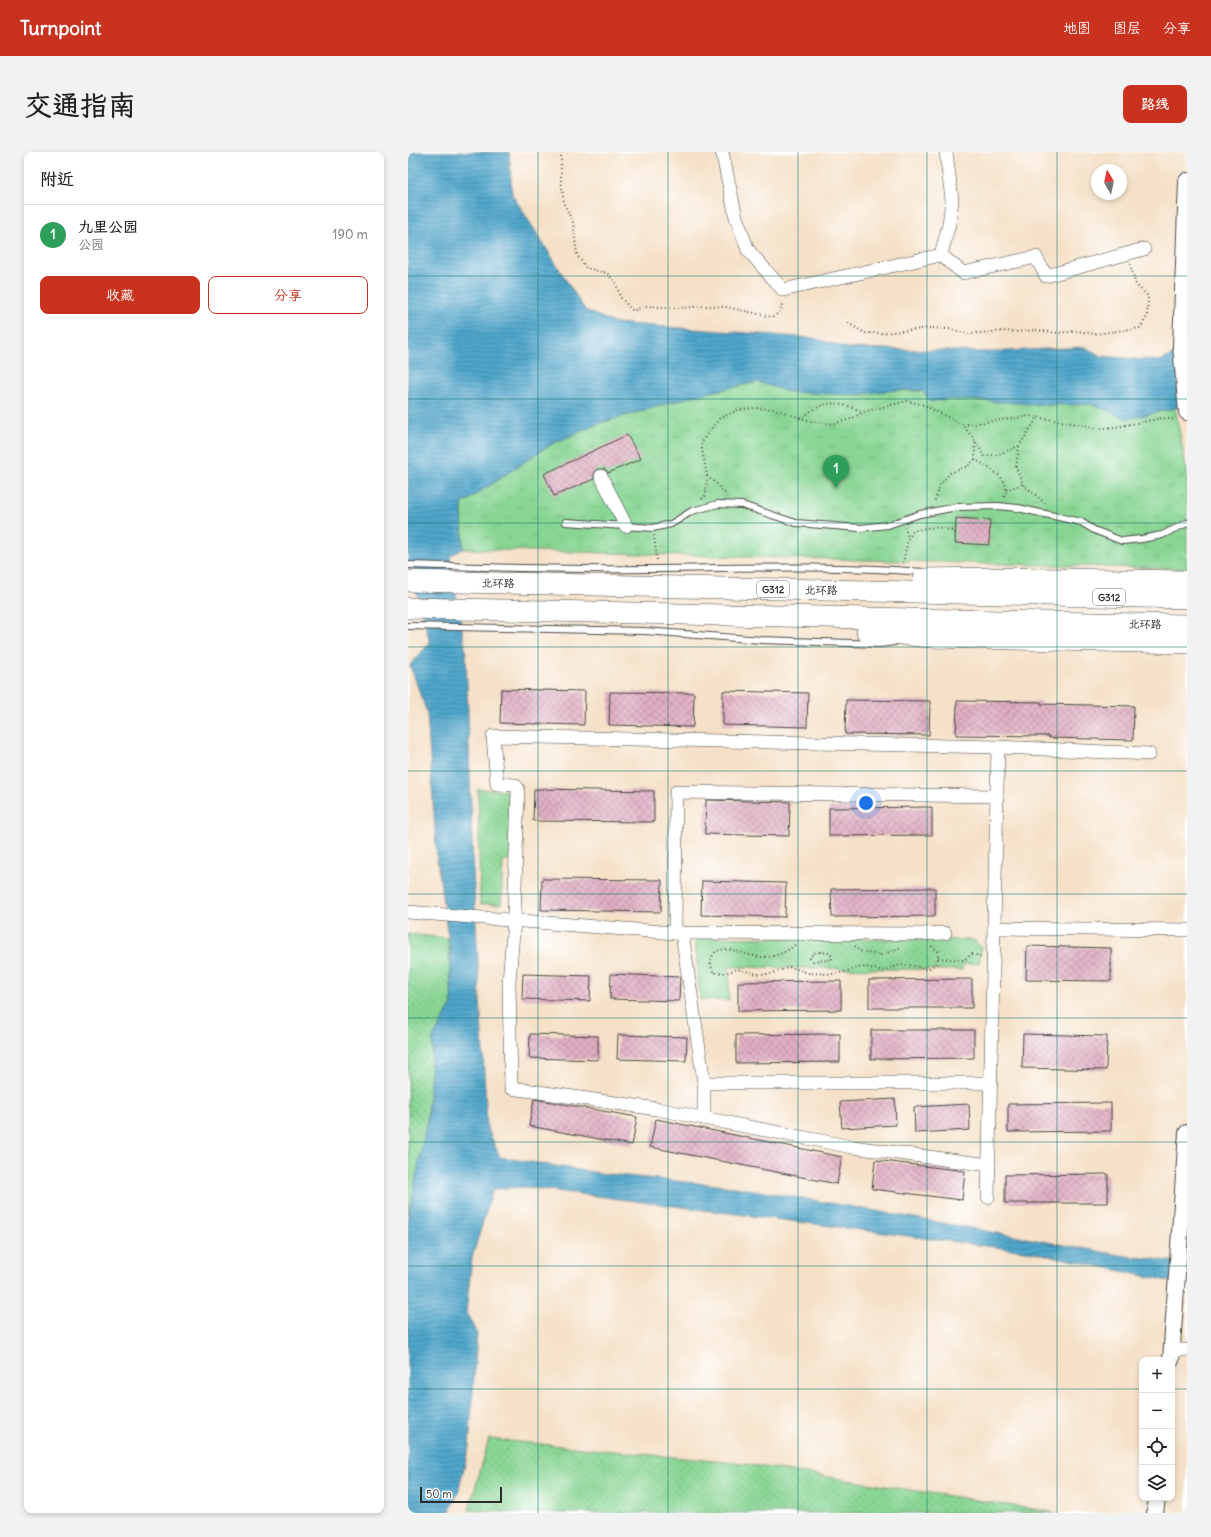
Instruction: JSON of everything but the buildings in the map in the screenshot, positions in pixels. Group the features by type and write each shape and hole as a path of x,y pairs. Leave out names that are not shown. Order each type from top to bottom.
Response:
{"highway":[{"name":"北环路","path":"408,581 513,575 668,587 1187,598"},
{"path":"668,587 764,576 883,580 991,578 1187,581"},
{"name":"北环路","path":"408,608 527,619 680,614 1187,625"},
{"path":"680,614 761,630 882,632 930,637 1187,643"}],"street":[{"path":"722,152 736,217 748,250 783,290 941,255"},
{"path":"941,255 949,224 952,200 946,152"},
{"path":"1185,413 1181,346 1187,180"},
{"path":"941,255 964,273 1036,257 1046,276 1144,248"},
{"path":"601,476 626,526"},
{"path":"989,1165 852,1147 657,1109 511,1088 509,982 514,920 518,789 515,786 497,784 493,736 998,747 1149,754"},
{"path":"988,1197 998,747"},
{"path":"704,1118 704,1083 678,933 676,792 997,796"},
{"path":"408,912 678,933 945,933"},
{"path":"994,928 1187,930"},
{"path":"704,1083 991,1083"},
{"path":"1176,1354 1177,1288 1187,1133"},
{"path":"1155,1513 1157,1501"}],"lane":[{"path":"566,522 653,528 671,524 692,511 718,504 742,505 796,523 860,528 888,525 932,512 957,507 998,506 1018,508 1081,522 1094,530 1122,541 1162,535 1187,524"},
{"name":"北环路","path":"408,564 513,575 658,569 765,567 900,570 991,578"},
{"name":"北环路","path":"408,626 527,619 645,631 762,640 880,644 930,637"}],"path":[{"path":"560,152 564,204 573,222 577,255 586,268 607,273 616,283 620,297 633,311 645,306 680,308 706,306 727,307 772,317 781,312 783,290"},
{"path":"848,323 865,333 883,333 931,328 949,329 968,334 1036,330 1058,334 1078,331 1095,334 1140,328 1147,316 1148,296 1136,285 1127,253"},
{"path":"692,511 706,495 707,476 701,444 720,418 738,410 754,408 774,409 800,418 833,424 851,419 863,412 907,401 924,405 962,425 975,441 984,456 996,455 1019,446"},
{"path":"800,418 826,404 854,407 863,412"},
{"path":"962,425 1030,416 1084,425 1097,429 1121,426 1185,413"},
{"path":"1038,418 1019,446 1016,467 1023,484 1049,506"},
{"path":"932,512 934,498 940,485 950,473 968,466 975,459 975,441"},
{"path":"975,459 984,466 994,470 1003,479 1006,490 998,506"},
{"path":"707,476 718,485 728,498 736,505"},
{"path":"1006,490 1023,484"},
{"path":"900,570 906,556 908,538 903,520"},
{"path":"908,538 913,530 928,527 950,529 956,533"},
{"path":"653,528 658,569"},
{"path":"798,933 798,940 795,945 786,952 762,957 721,949 714,953 711,959 711,966 714,973 725,973 737,969 756,974 770,974 790,967 809,973 832,974 866,967 883,971 909,965 928,969 936,964 938,951 933,946 926,944"},
{"path":"844,934 859,951 878,955 907,946"},
{"path":"826,952 832,956 832,960 813,961 810,958 813,953 826,952"},
{"path":"938,958 964,960 972,954 994,960"}],"green space":[{"path":"757,382 789,392 855,395 894,390 923,391 930,402 949,399 1051,405 1091,404 1128,419 1175,408 1187,472 1187,569 463,549 462,504 548,446 597,424 697,395"},
{"path":"478,789 511,791 511,861 503,861 501,904 480,904"},
{"path":"408,934 448,938 452,1004 433,1038 427,1121 408,1219"},
{"path":"695,937 974,940 981,947 979,963 962,965 962,970 729,967 729,1000 700,1000"},
{"path":"489,1439 745,1464 1058,1513 516,1513 469,1510"}],"water":[{"path":"408,152 509,152 512,194 585,310 614,323 813,338 847,348 989,352 1085,347 1101,356 1159,361 1187,349 1187,407 1175,408 1128,419 1091,404 1051,405 949,399 930,402 923,391 894,390 855,395 789,392 757,382 697,395 597,424 548,446 462,504 463,549 450,556 466,654 473,870 487,1127 500,1157 598,1173 735,1187 1125,1256 1187,1263 1187,1285 1033,1252 525,1187 493,1189 472,1258 466,1312 477,1334 469,1447 458,1493 449,1513 408,1513 408,1219 427,1121 433,1038 452,1004 450,952 437,859 427,713 410,665 430,643 408,561"}],"place":[{"name":"九里公园","path":"836,488"}]}
